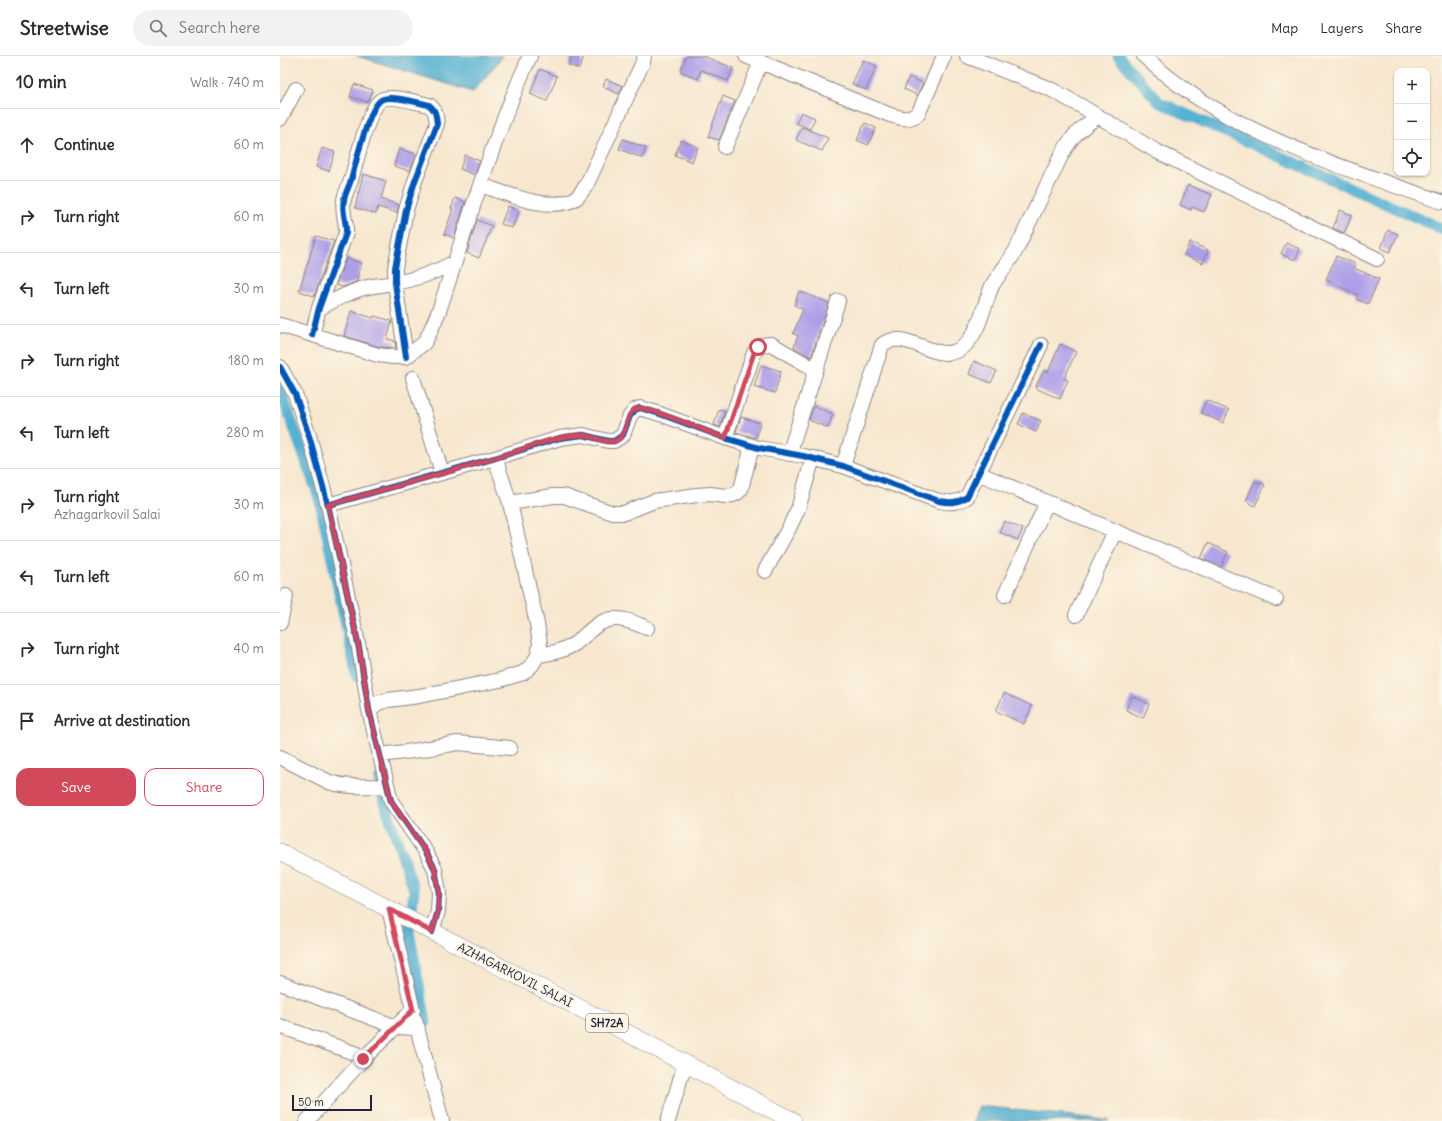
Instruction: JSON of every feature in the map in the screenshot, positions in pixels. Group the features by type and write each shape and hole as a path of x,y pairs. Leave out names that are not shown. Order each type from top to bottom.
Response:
{"main road":[{"name":"AZHAGARKOVIL SALAI","path":"280,852 685,1063 793,1121"}],"street":[{"path":"280,325 378,355 393,357 406,357 424,342 429,334 438,311 481,185 518,83 530,56"},
{"path":"481,185 533,202 562,203 576,198 586,186 643,62 644,56"},
{"path":"746,56 890,115 910,119 918,114 944,56"},
{"path":"967,56 1050,89 1156,151 1377,259"},
{"path":"1144,56 1180,86 1218,111 1258,131 1295,148 1348,169 1442,202"},
{"path":"725,147 761,62"},
{"path":"280,119 296,89"},
{"path":"312,335 319,308 346,233 347,226 343,207 344,200 351,182 369,120 376,106 381,100 387,98 429,105 433,108 436,114 437,124 415,181 406,210 397,255 395,283 406,357"},
{"path":"843,466 882,345 887,340 896,339 907,341 935,352 949,353 958,350 968,342 980,319 992,288 1011,259 1070,140 1098,116"},
{"path":"319,308 361,288 373,285 395,283 436,272 455,262"},
{"path":"789,454 838,301"},
{"path":"725,438 754,353 758,347 764,344 771,344 816,370"},
{"path":"328,505 560,438 583,435 608,441 619,440 623,435 630,416 635,410 640,408 752,446 813,458 843,466 939,501 951,503 960,501 967,497 1041,345"},
{"path":"280,367 295,394 310,439 328,505 359,648 369,710 380,755 381,786 426,852 435,869 439,893 438,911 426,929"},
{"path":"413,378 442,473"},
{"path":"510,504 553,496 564,496 613,512 624,513 654,501 703,494 733,495 741,489 752,446"},
{"path":"369,710 378,703 388,700 419,696 500,680 523,673 532,665 538,655 540,644 537,624 510,504 495,458"},
{"path":"765,571 798,509 813,458"},
{"path":"978,473 1276,599"},
{"path":"1004,595 1047,502"},
{"path":"1076,615 1115,531"},
{"path":"280,623 286,596"},
{"path":"538,655 562,651 603,621 616,618 631,621 647,628"},
{"path":"380,755 458,744 510,748"},
{"path":"280,758 329,782 337,784 381,786"},
{"path":"389,909 413,1010 442,1121"},
{"path":"280,983 396,1027 418,1028"},
{"path":"307,1121 365,1058 413,1010"},
{"path":"280,1026 365,1058"},
{"path":"668,1121 685,1063"}],"water":[{"path":"357,56 503,56 473,92"},
{"path":"979,1106 1109,1120 1110,1121 973,1121"}],"building":[{"path":"572,56 584,56 579,69 568,65"},
{"path":"686,56 703,56 733,68 728,81 701,70 698,79 680,71"},
{"path":"863,60 877,66 866,90 852,84"},
{"path":"540,69 557,76 547,101 530,94"},
{"path":"909,77 923,83 917,95 904,89"},
{"path":"606,79 623,86 619,94 603,87"},
{"path":"354,84 373,90 368,102 350,97"},
{"path":"723,96 735,101 719,140 708,137"},
{"path":"801,112 815,118 810,129 796,123"},
{"path":"865,123 876,128 868,145 857,140"},
{"path":"802,127 828,138 822,151 796,140"},
{"path":"623,139 646,148 642,158 619,149"},
{"path":"681,140 698,147 692,162 675,155"},
{"path":"322,148 335,152 329,171 316,167"},
{"path":"399,149 416,154 410,171 394,166"},
{"path":"465,155 480,161 475,175 460,169"},
{"path":"363,174 386,181 381,199 399,205 397,213 378,207 376,214 355,208"},
{"path":"1188,185 1212,195 1204,212 1192,207 1191,210 1180,205"},
{"path":"455,198 465,202 454,238 444,234 453,209 451,209"},
{"path":"508,206 519,211 512,228 501,224"},
{"path":"1340,210 1352,215 1344,233 1333,228"},
{"path":"477,220 492,226 479,258 467,253"},
{"path":"1388,230 1398,234 1390,252 1381,248"},
{"path":"316,236 334,241 314,296 299,291"},
{"path":"1190,242 1208,250 1203,263 1184,255"},
{"path":"1286,243 1300,249 1295,260 1281,254"},
{"path":"1336,256 1356,264 1354,268 1379,279 1368,304 1356,299 1358,295 1326,280"},
{"path":"346,258 362,263 357,278 358,281 343,287 336,285"},
{"path":"799,291 829,303 811,357 794,347 798,335 793,334 803,309 794,305"},
{"path":"351,311 373,318 374,316 392,321 387,339 395,341 396,348 380,347 344,336"},
{"path":"1060,344 1076,352 1064,379 1068,380 1060,399 1035,388 1044,370 1048,372"},
{"path":"974,361 997,371 991,383 969,374"},
{"path":"761,365 781,371 775,393 754,387"},
{"path":"1206,400 1229,410 1223,423 1201,413"},
{"path":"814,406 833,414 828,428 809,420"},
{"path":"719,409 725,411 720,427 714,425"},
{"path":"1023,413 1041,421 1036,432 1018,424"},
{"path":"741,417 760,423 756,438 736,432"},
{"path":"1255,481 1265,485 1255,506 1246,501"},
{"path":"1004,521 1023,529 1018,540 999,532"},
{"path":"1208,543 1228,552 1221,567 1201,558"},
{"path":"1004,693 1032,706 1024,724 996,711"},
{"path":"1132,696 1149,704 1143,718 1126,710"}],"waterway":[{"path":"1118,56 1159,102 1442,229"},
{"path":"280,390 319,497 357,677"},
{"path":"379,780 384,801 414,890 409,932 426,1022"}],"cycle path":[{"path":"312,335 319,308 346,233 343,204 363,137 376,105 385,98 398,98 429,105 435,113 437,124 415,181 406,210 395,268 395,283 406,357"},
{"path":"328,505 560,438 583,435 614,441 623,435 630,416 635,410 640,408 725,438 759,448 803,456 843,466 939,501 957,501 967,497 1041,345"},
{"path":"280,367 295,394 310,439 328,505 359,648 369,710 391,801 426,852 435,869 439,893 438,911 432,932"}],"route":[{"path":"363,1059 413,1010 389,909 432,932 438,911 439,893 435,869 426,852 391,801 369,710 359,648 328,505 560,438 583,435 608,441 619,440 623,435 630,416 635,410 640,408 647,409 725,438 754,353 758,347"}]}
